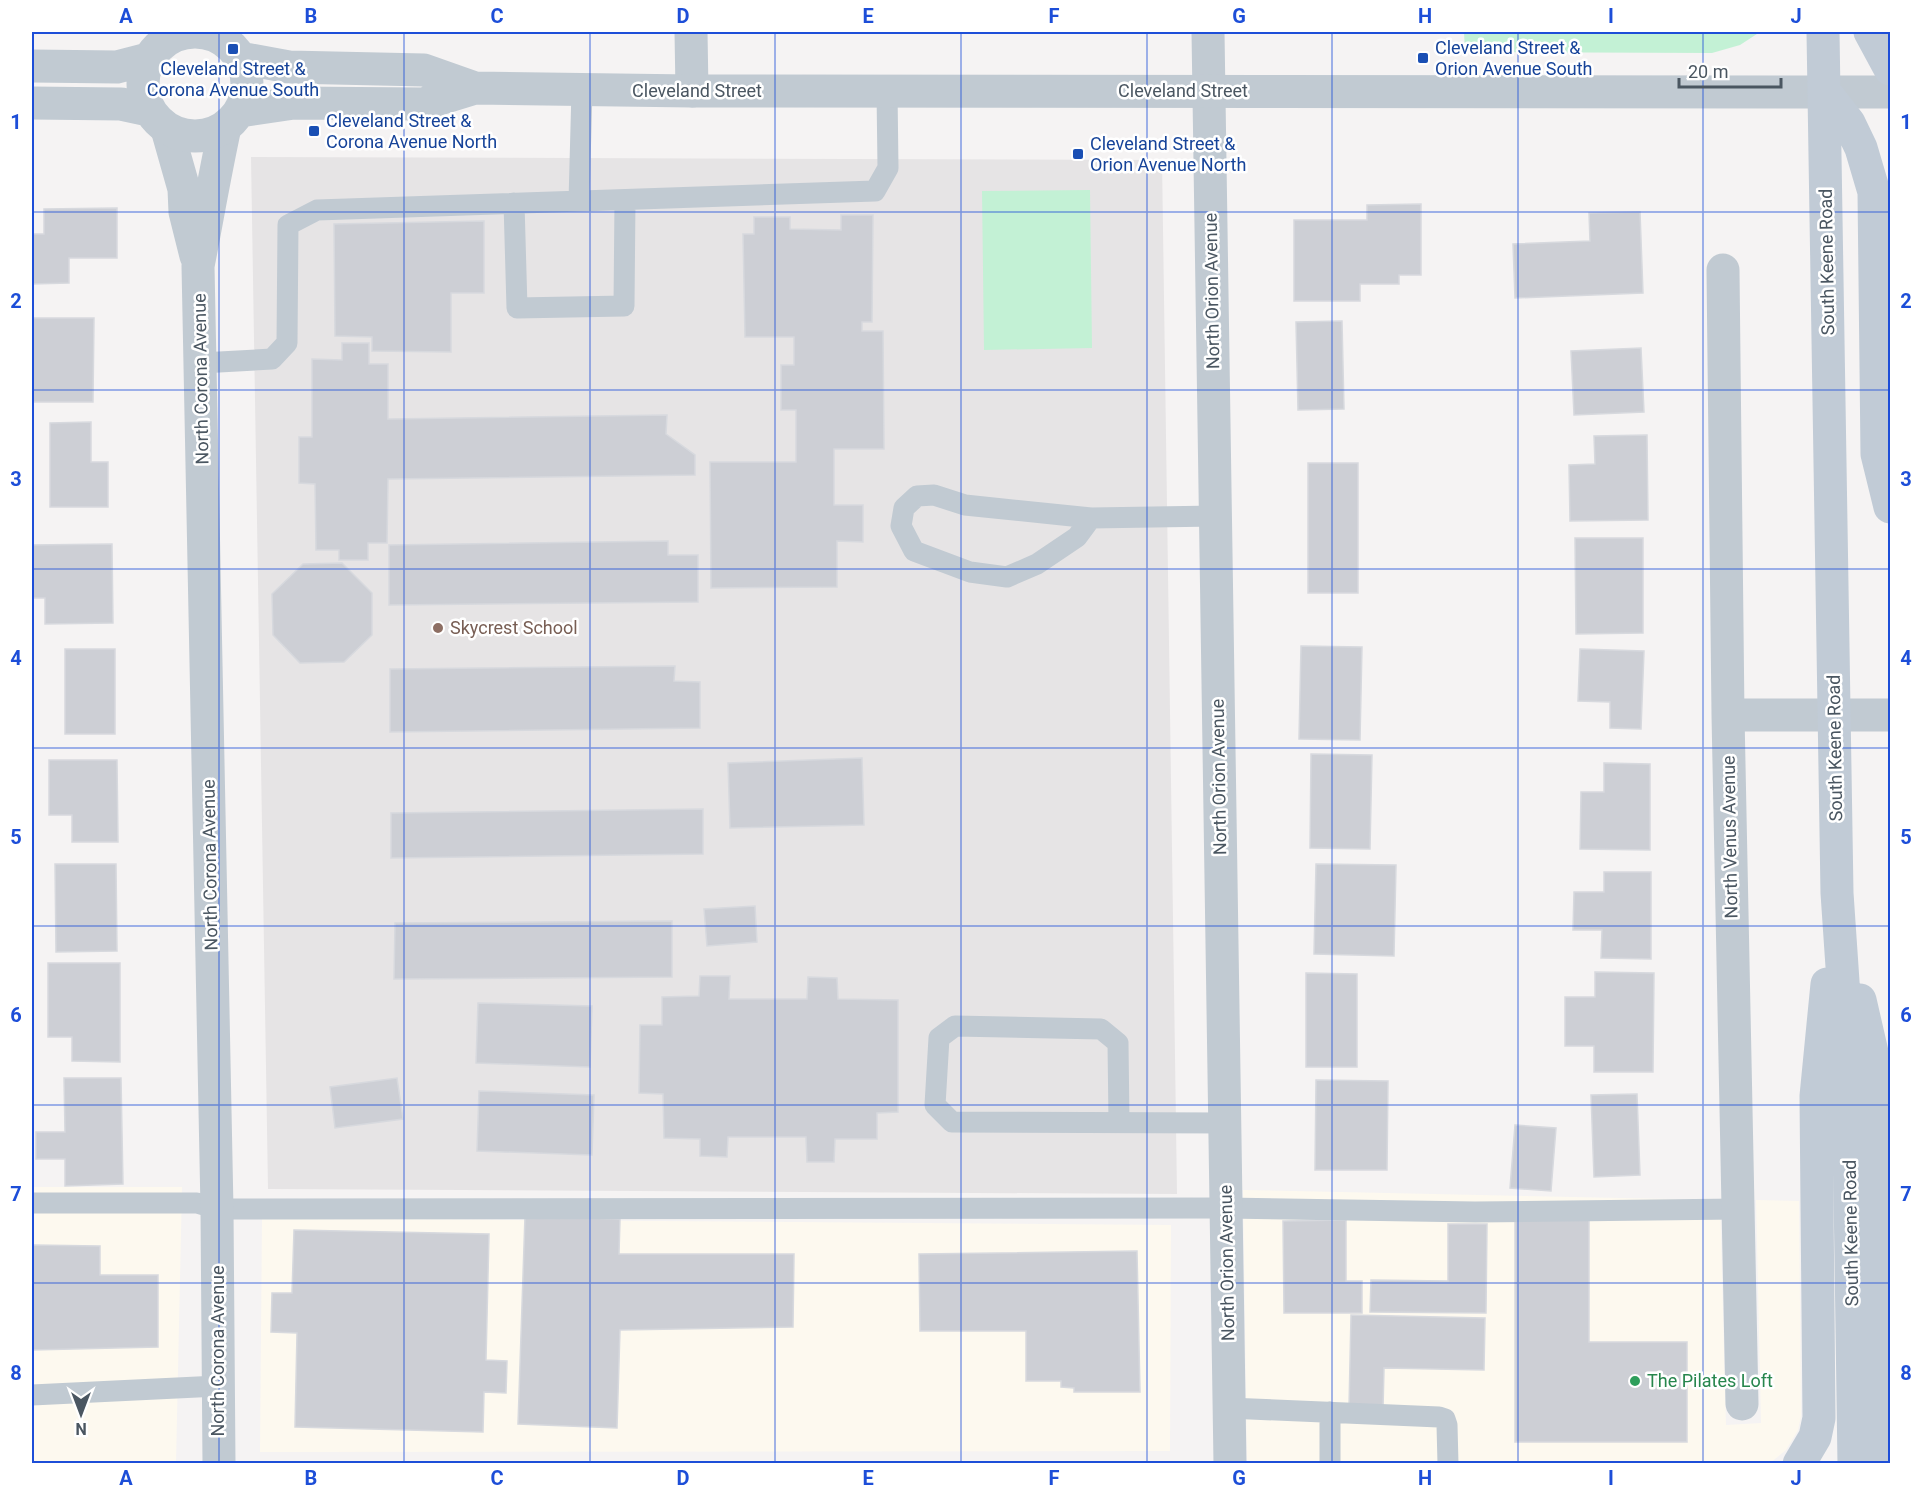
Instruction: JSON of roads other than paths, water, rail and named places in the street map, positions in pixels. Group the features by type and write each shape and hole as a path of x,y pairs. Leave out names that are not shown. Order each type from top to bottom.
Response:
{"main road":[{"name":"South Keene Road","path":"1823,32 1837,893 1848,1055 1854,1464"},
{"path":"1870,32 1890,69"},
{"path":"1824,91 1849,123 1861,148 1874,192 1877,454 1890,507"},
{"path":"1798,1464 1815,1437 1819,1418 1816,1096 1837,893"},
{"path":"1837,893 1874,1061 1880,1419 1884,1457 1887,1464"}],"street":[{"path":"691,32 692,91"},
{"name":"North Orion Avenue","path":"1208,32 1230,1464"},
{"path":"32,66 117,67 180,33 209,33 228,43 246,70 247,84 245,98 232,119 211,134 196,136 181,135 158,120 121,104 32,103"},
{"path":"158,120 143,94 142,76 161,43"},
{"name":"Cleveland Street","path":"228,43 289,67 424,70 475,88"},
{"name":"Cleveland Street","path":"232,119 294,103 423,104 475,88 692,91 1890,92"},
{"name":"North Corona Avenue","path":"198,266 211,189 232,119"},
{"name":"North Corona Avenue","path":"158,120 184,189 185,212 198,266 217,1209 219,1464"},
{"name":"North Venus Avenue","path":"1723,270 1728,715 1742,1404"},
{"path":"1728,715 1890,715"}],"lane":[{"path":"579,201 582,90"},
{"path":"201,363 272,359 287,343 288,225 317,210 875,191 888,168 887,91"},
{"path":"514,203 517,308 624,306 625,200"},
{"path":"1091,518 1077,537 1037,564 1007,577 970,572 914,551 900,526 904,508 917,496 934,495 965,505 1091,518 1216,516"},
{"path":"1119,1122 1118,1043 1101,1029 955,1026 939,1038 935,1104 952,1122 1225,1123"},
{"path":"32,1203 198,1203 217,1209 1226,1208 1475,1212 1738,1209"},
{"path":"32,1395 218,1386"},
{"path":"1228,1408 1439,1417 1445,1419 1447,1425 1448,1464"},
{"path":"1330,1412 1330,1464"}],"place":[{"name":"Cleveland Street & Corona Avenue South","path":"233,49"},
{"name":"Cleveland Street & Orion Avenue South","path":"1423,58"},
{"name":"Cleveland Street & Corona Avenue North","path":"314,131"},
{"name":"Cleveland Street & Orion Avenue North","path":"1078,154"},
{"name":"Skycrest School","path":"438,628"},
{"name":"The Pilates Loft","path":"1635,1381"}]}
